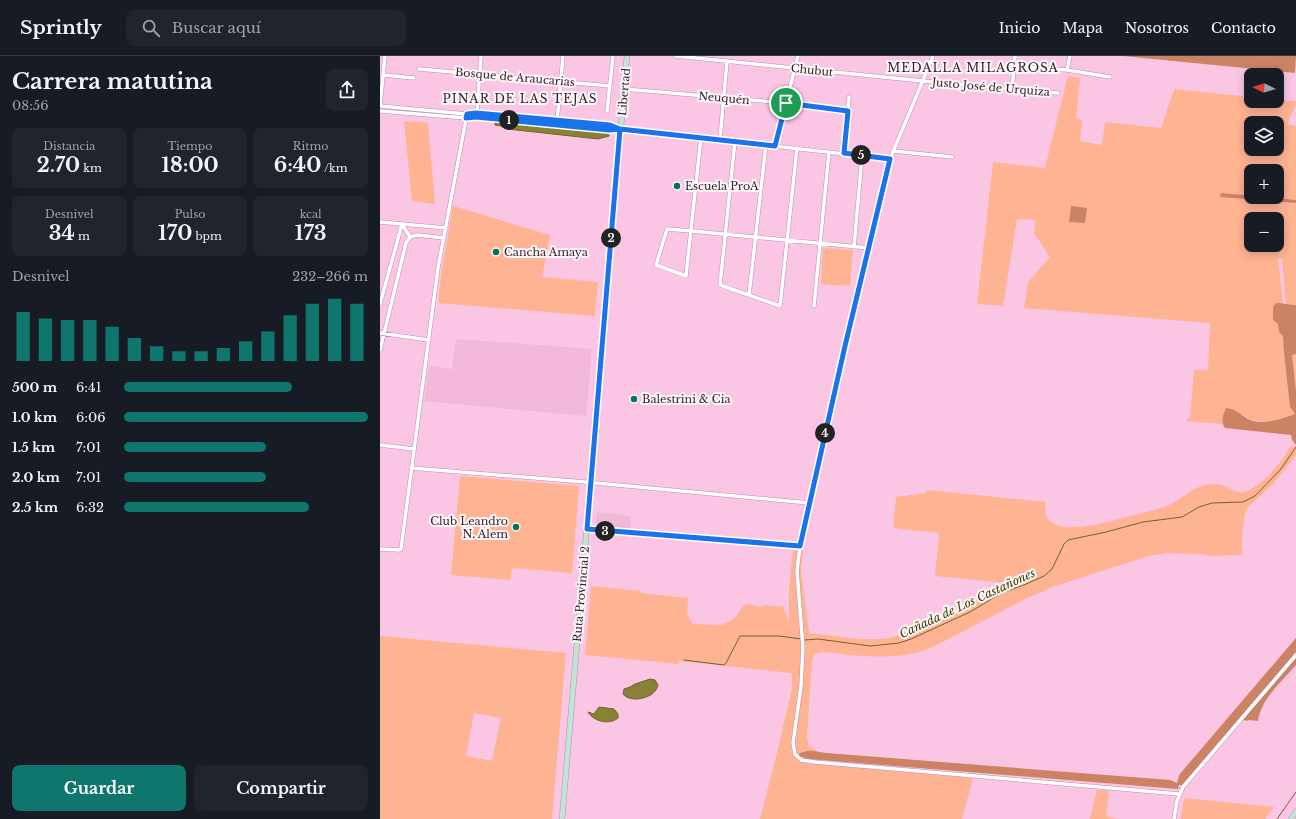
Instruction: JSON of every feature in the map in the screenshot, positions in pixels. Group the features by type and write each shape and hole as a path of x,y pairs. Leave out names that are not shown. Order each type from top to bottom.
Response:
{"main road":[{"name":"Libertad","path":"620,129 627,56"},
{"name":"Ruta Provincial 2","path":"562,819 620,129"},
{"path":"1291,819 1296,812"}],"street":[{"path":"384,56 380,106 476,117 610,125 620,129"},
{"path":"476,113 481,56"},
{"path":"556,122 563,56"},
{"path":"607,111 613,56"},
{"name":"Chubut","path":"676,56 923,81"},
{"path":"775,146 798,56"},
{"path":"933,56 890,159 800,546 797,571 803,648 801,686 793,749 798,758 804,761 1179,794"},
{"path":"1012,90 1015,56"},
{"path":"1067,70 1070,56"},
{"path":"720,139 727,61"},
{"path":"1014,66 1067,70 1110,77"},
{"name":"Bosque de Araucarias","path":"419,69 610,86"},
{"path":"383,75 414,78"},
{"name":"Justo José de Urquiza","path":"923,81 1058,93"},
{"name":"Neuquén","path":"624,89 786,103 848,111"},
{"path":"844,153 850,97"},
{"path":"380,111 467,116 476,113 556,122 609,130 620,129 701,137 890,159"},
{"path":"380,549 400,550 438,268 467,116"},
{"path":"701,137 692,231 686,276 656,265 667,229 692,231 786,241 869,248"},
{"path":"735,141 720,286 780,306 786,241 798,148"},
{"path":"749,295 766,144"},
{"path":"893,151 952,157"},
{"path":"814,306 829,152"},
{"path":"854,247 862,156"},
{"path":"380,222 446,228"},
{"path":"402,224 410,237"},
{"path":"380,304 402,224"},
{"path":"380,350 382,333 406,243 410,237 417,235 444,238"},
{"path":"382,333 429,340"},
{"path":"380,445 414,449"},
{"path":"411,468 591,482 809,503"},
{"path":"587,529 800,546"},
{"path":"1174,819 1179,794 1182,787 1296,655"}],"shaded area":[{"path":"1123,56 1296,56 1295,73 1284,72 1284,68 1244,68"},
{"path":"1068,76 1080,78 1076,118 1082,120 1080,141 1102,145 1105,122 1161,128 1174,89 1244,96 1244,108 1284,108 1284,100 1296,101 1288,124 1296,126 1296,200 1284,199 1284,164 1244,164 1244,195 1221,193 1221,197 1244,199 1244,204 1296,203 1296,305 1286,305 1282,259 1278,259 1283,303 1284,353 1290,407 1296,414 1277,421 1267,422 1250,420 1242,414 1222,417 1222,424 1186,421 1190,417 1194,370 1208,370 1210,323 1024,308 1028,282 1050,257 1034,233 1035,220 1017,219 1003,306 977,304 993,162 1045,168","holes":["1071,206 1085,223 1069,222"]},
{"path":"404,121 428,123 435,204 412,201"},
{"path":"495,122 603,132 609,136 598,139 507,129 495,125"},
{"path":"1221,193 1244,195 1244,199 1220,197"},
{"path":"1284,199 1296,200 1296,203 1284,202"},
{"name":"Cancha Amaya","path":"453,206 550,235 542,277 598,282 595,316 438,303 442,268"},
{"path":"1071,206 1087,208 1085,223 1069,222"},
{"path":"823,248 853,250 850,286 821,284"},
{"path":"1276,303 1296,305 1296,354 1292,355 1296,391 1296,445 1292,440 1291,435 1225,428 1222,418 1226,408 1235,411 1248,419 1259,422 1278,420 1295,414 1290,407 1283,336 1279,332 1278,324 1273,320 1273,307"},
{"path":"456,339 592,349 586,416 424,401 429,366 452,369"},
{"path":"1296,354 1296,391 1292,355"},
{"path":"1291,446 1296,448 1296,455 1286,468 1272,485 1248,507 1245,514 1242,536 1242,555 1212,556 1202,554 1166,553 1149,556 1055,586 1025,599 933,647 912,654 881,657 827,652 814,654 812,660 807,737 809,746 817,751 803,751 799,756 797,754 795,741 803,673 804,640 798,571 801,546 803,546 801,570 809,633 859,639 891,638 962,609 1007,583 935,576 939,533 893,528 896,497 926,493 927,490 1046,502 1046,515 1052,523 1063,527 1077,527 1107,522 1160,508 1173,503 1201,486 1213,484 1227,487 1238,492 1247,491 1260,483 1272,472 1283,459"},
{"name":"Club Leandro N. Alem","path":"460,476 579,486 572,573 512,568 510,580 451,575"},
{"path":"597,512 631,516 630,530 615,529 615,526 596,524"},
{"path":"793,550 797,551 795,578 801,642 800,683 791,750 795,758 805,763 973,778 962,819 760,819 792,688 792,673 679,661 679,664 585,655 591,586 688,598 687,613 692,624 722,625 734,619 744,605 748,604 760,607 765,605 785,607 784,610 789,621 789,589"},
{"path":"380,636 566,653 552,819 380,819","holes":["474,713 501,718 492,761 466,756"]},
{"path":"1296,638 1296,652 1183,785 1179,785 1178,789 808,759 799,756 802,752 813,751 1170,780 1177,783 1179,775"},
{"path":"1296,658 1296,665 1263,705 1258,721 1244,720 1244,718"},
{"path":"650,679 655,680 658,685 656,690 648,696 632,699 623,694 624,689"},
{"path":"599,707 614,709 618,714 618,718 607,722 602,721 594,718 588,712 594,714"},
{"path":"1097,790 1109,791 1106,817 1119,819 1090,819"},
{"path":"1184,798 1274,807 1265,819 1181,819"}],"waterway":[{"name":"Cañada de Los Castañones","path":"805,640 818,639 870,646 899,643 911,639 970,612 1000,594 1044,576 1052,569 1064,544 1068,540 1143,522 1182,517 1199,507 1212,503 1243,502 1255,496 1281,469 1296,447"},
{"name":"Cañada de Los Castañones","path":"684,660 724,665 740,636 779,636 801,639"},
{"path":"1277,819 1296,792"}],"place":[{"name":"Escuela ProA","path":"677,186"},
{"name":"Cancha Amaya","path":"496,252"},
{"name":"Balestrini & Cia","path":"634,399"},
{"name":"Club Leandro N. Alem","path":"516,527"}],"district":[{"name":"MEDALLA MILAGROSA","path":"973,67"},
{"name":"PINAR DE LAS TEJAS","path":"520,98"}],"route":[{"path":"786,103 775,146 620,129 609,130 476,117 466,118 467,114 476,113 610,125 620,129 587,529 800,546 845,346 890,159 844,153 848,111 786,103"}]}
